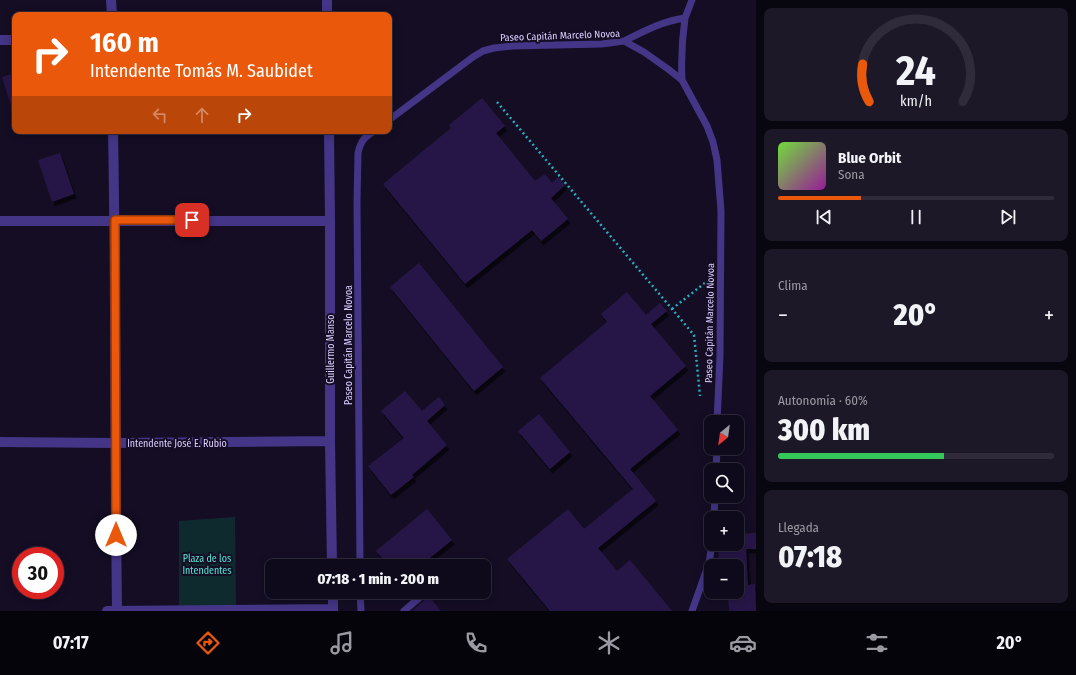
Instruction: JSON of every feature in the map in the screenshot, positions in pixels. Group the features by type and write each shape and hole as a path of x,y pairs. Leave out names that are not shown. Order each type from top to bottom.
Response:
{"street":[{"path":"111,0 112,12"},
{"path":"327,0 327,12"},
{"path":"0,40 12,40"},
{"path":"113,134 115,220 117,611"},
{"name":"Guillermo Manso","path":"329,134 332,559"},
{"path":"0,221 330,221"},
{"name":"Intendente José E. Rubio","path":"0,442 115,443 330,441"},
{"path":"107,611 333,610 333,599"}],"lane":[{"path":"682,80 681,58 685,18 692,0"},
{"path":"624,41 659,24 685,18"},
{"name":"Paseo Capitán Marcelo Novoa","path":"392,118 483,51 494,48 512,46 602,44 624,41 656,60 682,80 707,126 713,142 717,160 721,211 720,356 717,415"},
{"name":"Paseo Capitán Marcelo Novoa","path":"360,559 357,211 358,153 362,140 370,134"},
{"path":"692,611 709,563 711,551"},
{"path":"360,599 360,611"},
{"path":"404,611 418,599"}],"path":[{"path":"497,102 694,335 700,396"},
{"path":"672,308 720,271"}],"green space":[{"name":"Plaza de los Intendentes","path":"235,517 236,606 179,606 179,521"}],"building":[{"path":"12,74 12,109 2,77"},
{"path":"482,98 505,126 496,133 535,181 545,174 552,183 558,177 565,185 551,198 568,219 541,241 532,230 465,284 383,184 451,128 449,125"},
{"path":"60,153 74,194 52,202 38,160"},
{"path":"419,263 503,367 474,391 390,287"},
{"path":"627,292 646,315 660,303 667,311 651,324 686,366 650,396 678,430 630,469 656,501 598,548 617,571 630,560 672,611 550,611 507,559 568,509 584,529 633,489 540,378 607,322 601,314"},
{"path":"405,391 422,411 439,397 445,405 427,421 447,445 412,475 414,477 391,495 368,466 404,438 381,411"},
{"path":"539,414 570,452 550,469 518,431"},
{"path":"427,509 452,540 429,559 383,559 376,551"},
{"path":"756,533 756,549 746,549 748,585 755,584 756,611 729,611 728,599 744,599 744,559 719,559 718,551 744,551 744,534"},
{"path":"426,599 431,599 441,611 412,611"}],"route":[{"path":"116,535 115,220 192,220"}]}
